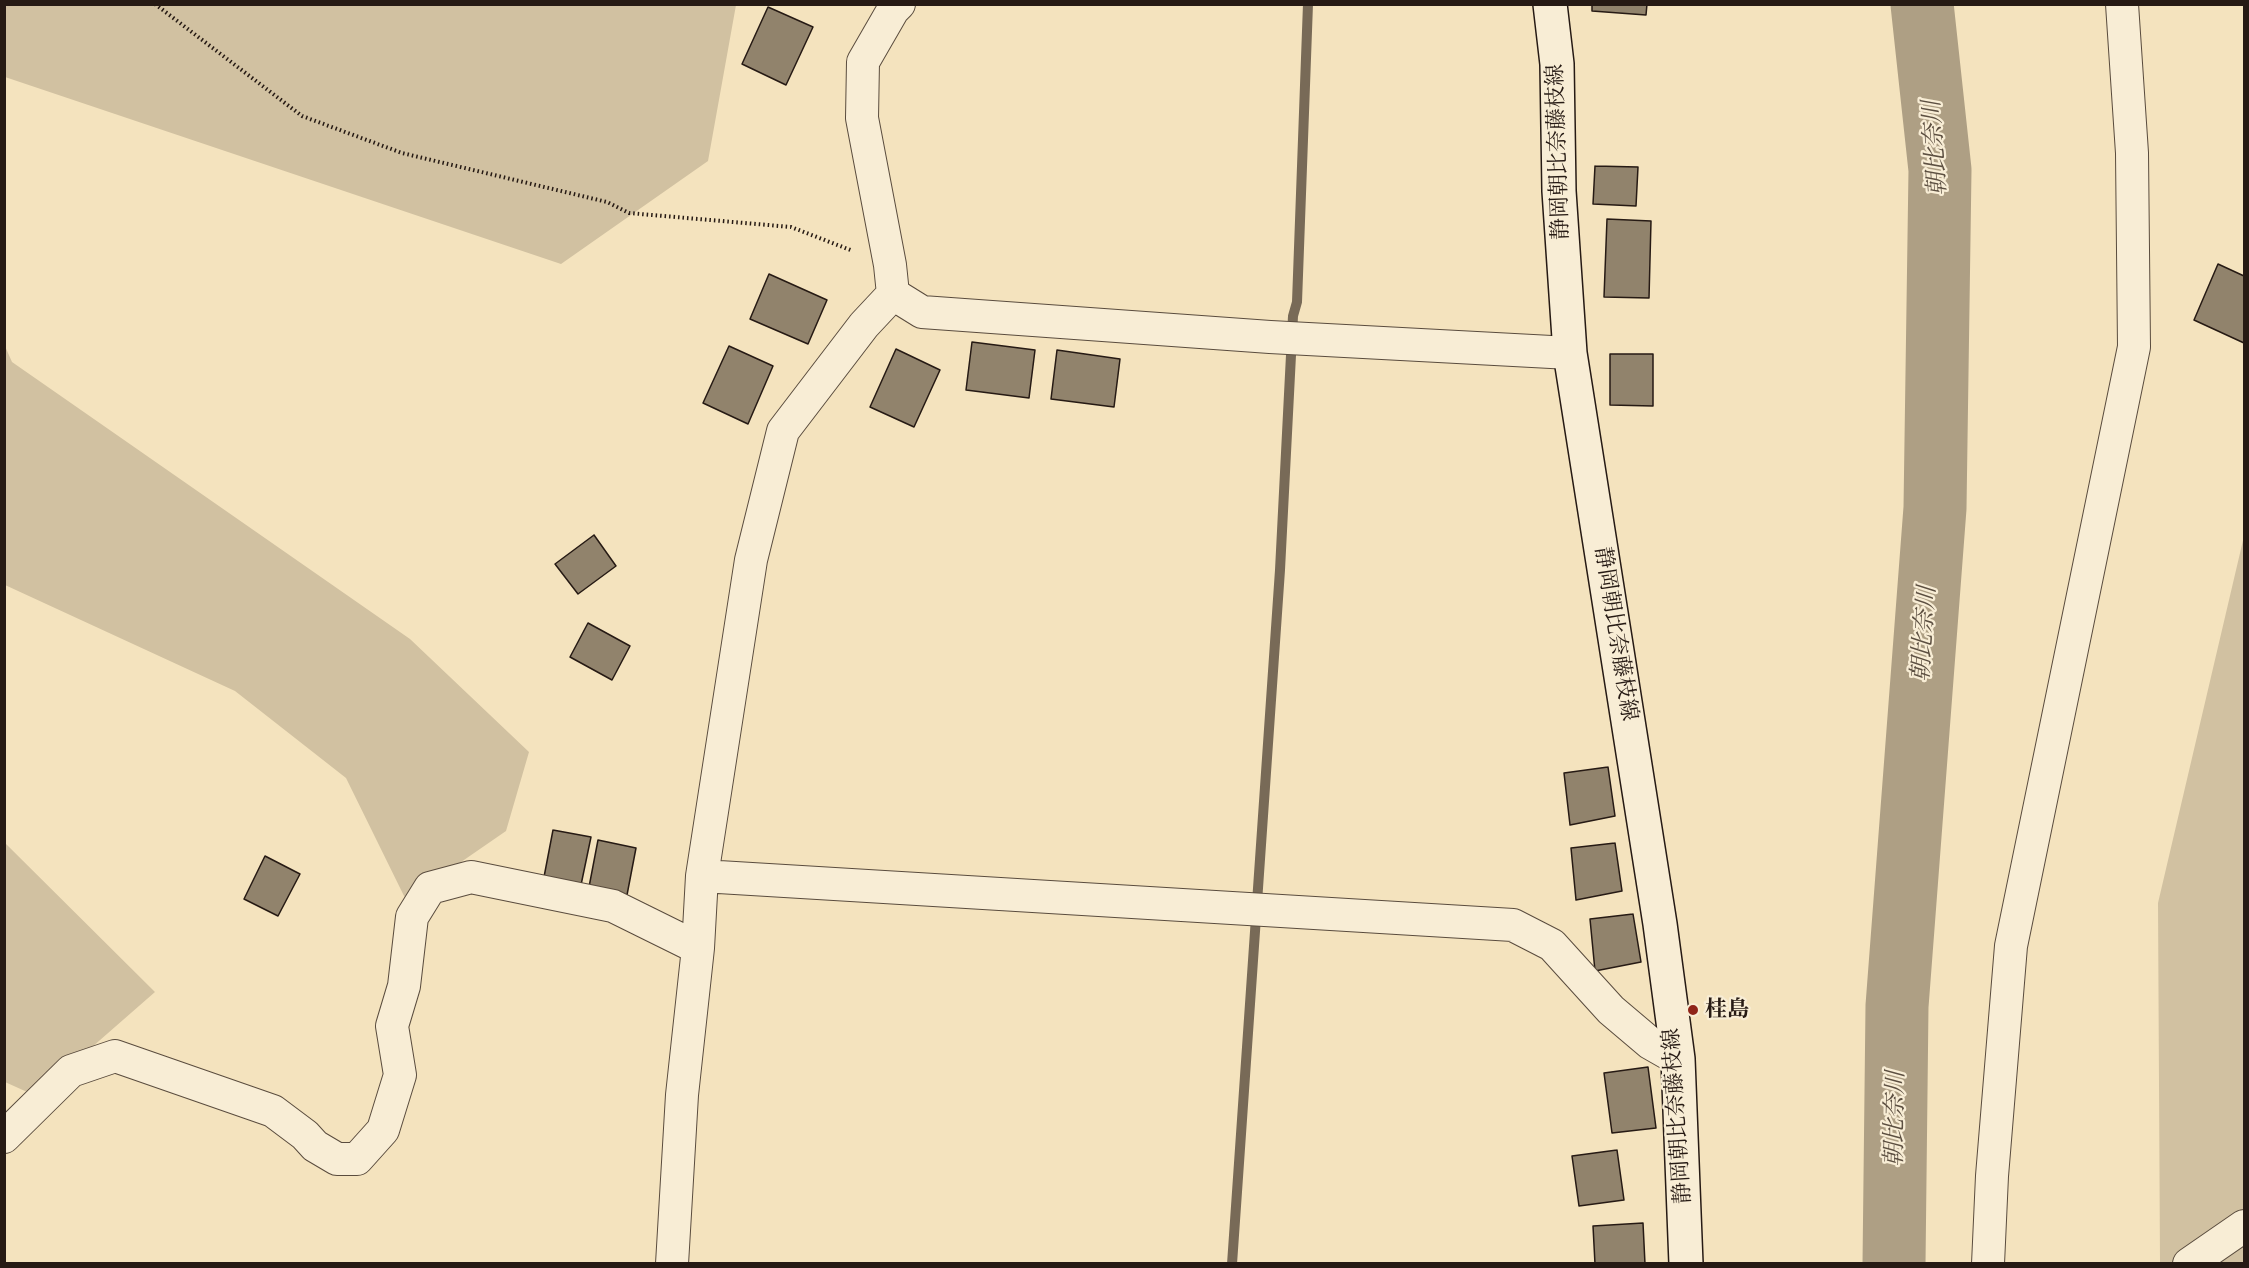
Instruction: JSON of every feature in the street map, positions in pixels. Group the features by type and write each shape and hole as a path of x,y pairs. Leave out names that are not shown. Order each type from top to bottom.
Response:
{"main road":[{"name":"静岡朝比奈藤枝線","path":"1550,4 1557,64 1559,191 1570,353 1658,912 1678,1059 1686,1263"}],"street":[{"path":"899,4 893,10 864,62 862,118 891,280 922,312 1270,337 1570,353"},
{"path":"1988,1263 1992,1176 2011,946 2134,347 2132,153 2122,4"},
{"path":"672,1263 682,1095 698,948 702,876 751,560 783,432 864,325 891,280"},
{"path":"702,876 1513,925 1552,945 1611,1010 1650,1043 1678,1059"},
{"path":"4,1137 70,1071 115,1056 273,1111 305,1135 315,1146 337,1159 357,1159 383,1130 400,1075 392,1026 404,986 412,917 430,888 471,877 613,906 698,948"},
{"path":"2189,1263 2244,1226"}],"path":[{"path":"155,4 302,116 402,153 607,202 629,213 791,227 891,280"}],"shaded area":[{"path":"5,4 736,5 708,161 561,264 5,77"},
{"path":"4,344 12,362 410,639 529,752 506,831 406,900 346,778 235,691 5,585"},
{"path":"2244,536 2244,1263 2160,1263 2158,903"},
{"path":"4,842 155,992 36,1096 5,1082"}],"building":[{"path":"1592,4 1647,4 1646,15 1592,11"},
{"path":"768,7 813,27 786,85 742,64"},
{"path":"1595,166 1638,167 1636,206 1593,204"},
{"path":"1607,219 1651,221 1649,298 1604,297"},
{"path":"2218,264 2244,276 2244,343 2194,320"},
{"path":"769,274 827,300 808,344 750,319"},
{"path":"972,342 1035,350 1029,398 966,390"},
{"path":"729,346 773,366 748,424 703,403"},
{"path":"896,349 940,370 914,427 870,407"},
{"path":"1057,350 1120,359 1114,407 1051,399"},
{"path":"1610,354 1653,354 1653,406 1610,405"},
{"path":"594,535 616,566 578,594 555,564"},
{"path":"588,623 630,646 612,680 570,657"},
{"path":"1608,767 1615,816 1570,825 1564,773"},
{"path":"553,830 591,837 581,885 544,877"},
{"path":"598,840 636,848 627,895 589,887"},
{"path":"1615,843 1622,891 1576,900 1571,848"},
{"path":"265,856 300,874 278,916 244,899"},
{"path":"1633,914 1641,962 1595,971 1590,919"},
{"path":"1648,1067 1656,1128 1612,1133 1604,1073"},
{"path":"1617,1150 1624,1200 1579,1206 1572,1156"},
{"path":"1643,1223 1645,1264 1595,1264 1593,1226"}],"waterway":[{"path":"1232,1264 1280,570 1293,316 1297,302 1308,4"},
{"name":"朝比奈川","path":"1894,1264 1897,1006 1935,508 1940,170 1922,4"}],"place":[{"name":"桂島","path":"1693,1010"}]}
